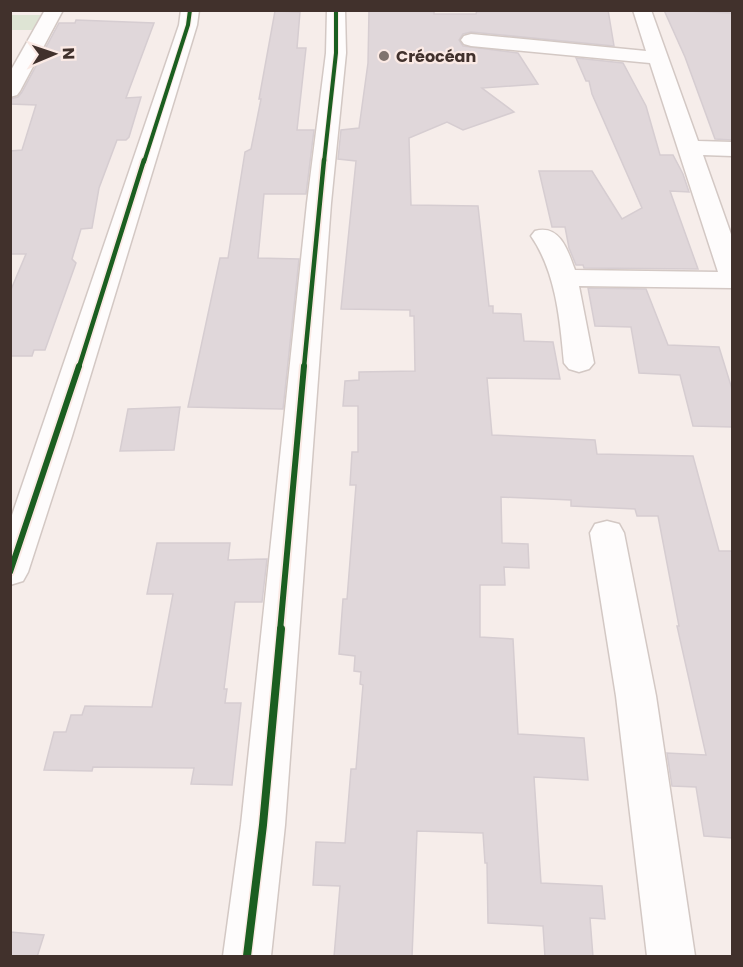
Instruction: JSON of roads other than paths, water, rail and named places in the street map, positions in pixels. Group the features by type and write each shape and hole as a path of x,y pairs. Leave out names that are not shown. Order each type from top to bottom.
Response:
{"street":[{"path":"10,91 54,10"},
{"path":"10,572 57,440 112,258 188,25 190,10"},
{"path":"247,957 263,825 319,203 336,53 336,10"},
{"path":"642,10 732,273"},
{"path":"471,40 657,58"},
{"path":"689,148 732,148"},
{"path":"544,236 550,240 556,251 564,278 579,363"},
{"path":"564,278 732,280"},
{"path":"607,533 622,605 636,697 671,957"}],"place":[{"name":"Créocéan","path":"384,56"}]}
